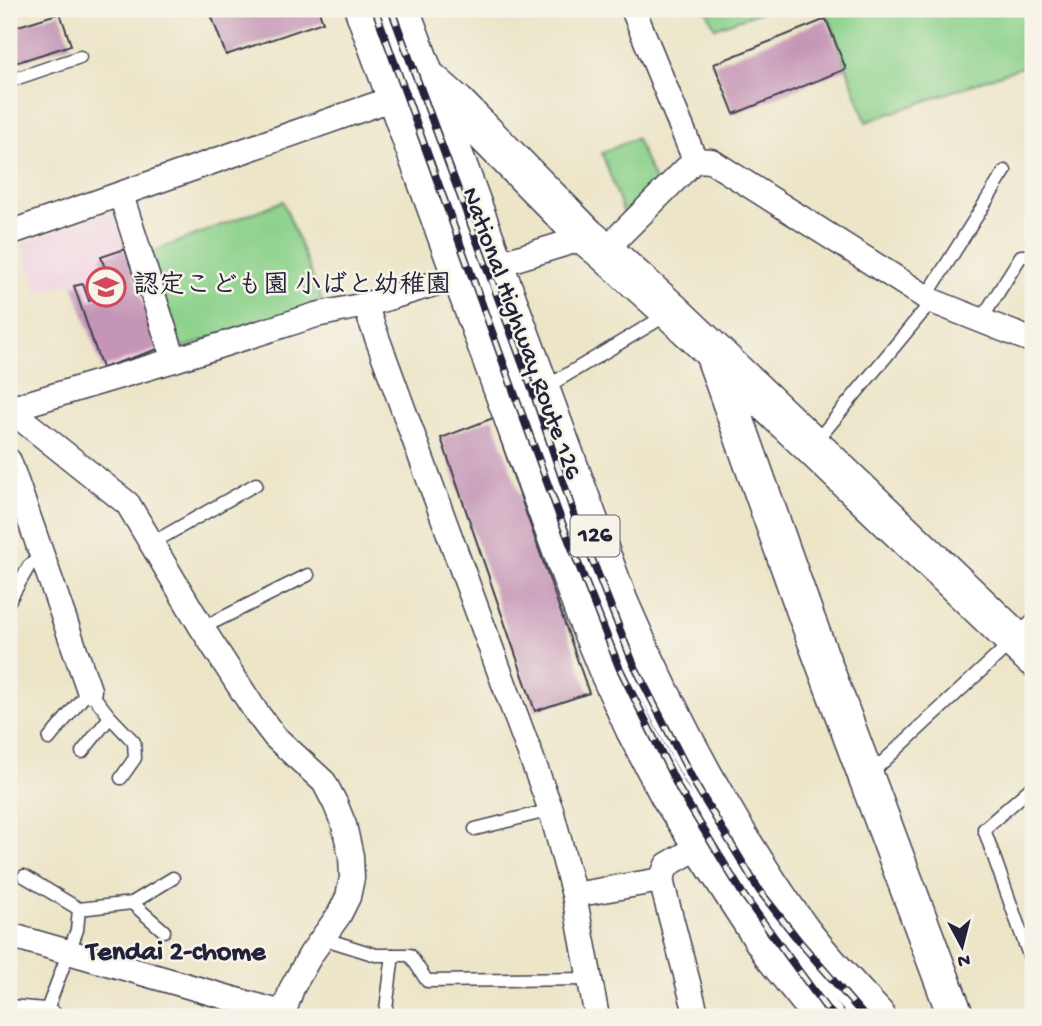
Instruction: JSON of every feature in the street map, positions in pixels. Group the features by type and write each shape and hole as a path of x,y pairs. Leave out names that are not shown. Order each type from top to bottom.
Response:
{"highway":[{"name":"National Highway Route 126","path":"377,13 411,87 477,270 585,614 608,670 669,794 773,954 824,1017"},
{"name":"National Highway Route 126","path":"411,87 456,104 596,244 672,312 812,446 1027,639"},
{"name":"National Highway Route 126","path":"477,270 542,390 629,625 648,670 703,778 767,884 804,935 876,1017"}],"street":[{"path":"633,9 695,160"},
{"path":"9,233 121,195 411,87"},
{"path":"9,409 316,315 365,304 477,270 596,244 695,160 711,161 929,299 1033,341"},
{"path":"121,195 174,360"},
{"path":"365,304 551,810 574,895 597,1017"},
{"path":"711,349 806,617 956,1017"},
{"path":"9,409 128,504 256,712 275,737 324,782 344,825 351,856 352,878 348,897 339,915 292,988 282,1015 9,935"},
{"path":"9,461 89,690"},
{"path":"697,1017 661,880 667,865 702,845"},
{"path":"574,895 661,880"},
{"path":"9,1012 48,1016"}],"lane":[{"path":"9,81 79,57"},
{"path":"812,446 929,299 1005,171"},
{"path":"981,320 1021,256 1033,256"},
{"path":"542,390 672,312"},
{"path":"152,543 256,484"},
{"path":"9,601 29,566 42,555"},
{"path":"202,628 308,575"},
{"path":"866,778 1027,639"},
{"path":"49,739 89,690 134,742 135,758 121,778"},
{"path":"82,752 110,717"},
{"path":"1033,786 984,829 1031,961 1033,959"},
{"path":"475,828 551,810"},
{"path":"23,876 79,909 132,903 173,878"},
{"path":"132,903 164,931"},
{"path":"48,1016 77,930 79,909"},
{"path":"322,938 376,955 410,955 427,981 590,979"},
{"path":"385,1017 393,955"}],"shaded area":[{"name":"認定こども園 小ばと幼稚園","path":"112,211 160,348 157,354 102,370 72,282 38,293 22,244"}],"green space":[{"path":"706,9 769,9 715,28"},
{"path":"826,9 1033,9 1033,63 866,122"},
{"path":"636,138 662,197 628,225 602,153"},
{"path":"283,201 322,301 182,348 149,253"}],"building":[{"path":"209,9 318,9 323,22 226,55"},
{"path":"60,13 71,45 9,65 9,29"},
{"path":"826,19 846,69 734,114 714,64"},
{"path":"125,249 158,349 102,368 74,286 83,284 89,301 114,293 101,257"},
{"path":"493,418 589,693 535,711 441,438"}],"railway":[{"path":"375,9 561,520 619,667 680,791 744,896 835,1017"},
{"path":"391,9 533,392 574,514 633,663 695,784 759,890 865,1017"}],"place":[{"name":"認定こども園 小ばと幼稚園","path":"106,287"}],"district":[{"name":"Tendai 2-chome","path":"176,953"}]}
